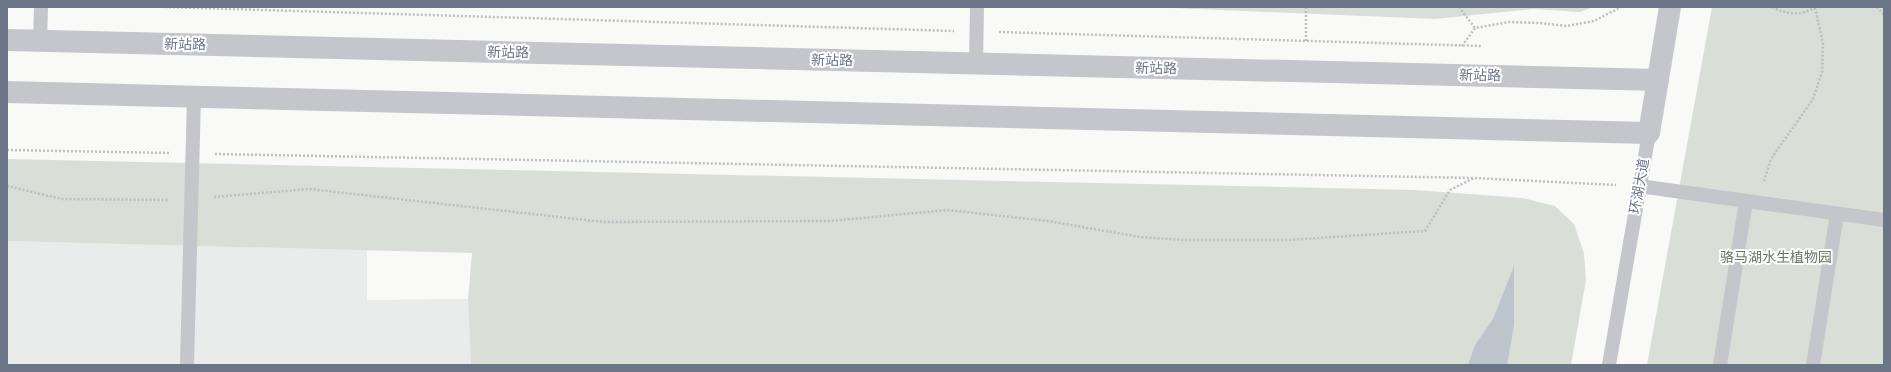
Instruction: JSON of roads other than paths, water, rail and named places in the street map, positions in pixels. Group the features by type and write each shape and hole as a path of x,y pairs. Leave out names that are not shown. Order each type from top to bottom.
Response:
{"street":[{"name":"环湖大道","path":"1648,133 1670,7"},
{"name":"新站路","path":"7,40 1658,80"},
{"path":"7,92 1648,133"}],"lane":[{"path":"40,41 41,7"},
{"path":"976,63 978,7"},
{"path":"187,365 194,97"},
{"name":"环湖大道","path":"1608,365 1648,133"},
{"path":"1639,186 1884,220"},
{"path":"1720,365 1752,202"},
{"path":"1812,365 1837,214"}],"park label":[{"name":"骆马湖水生植物园","path":"1776,257"}]}
